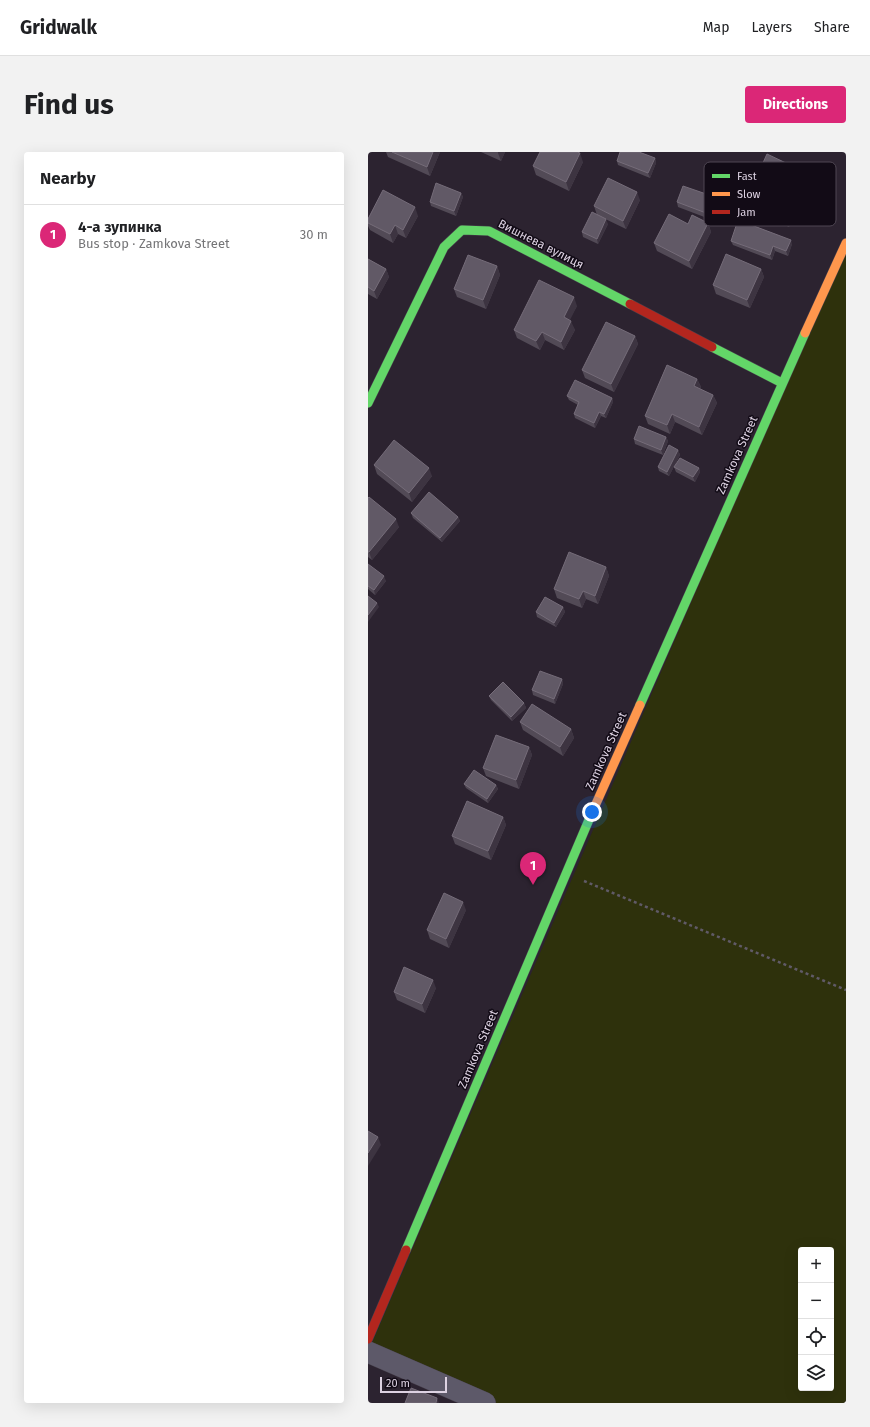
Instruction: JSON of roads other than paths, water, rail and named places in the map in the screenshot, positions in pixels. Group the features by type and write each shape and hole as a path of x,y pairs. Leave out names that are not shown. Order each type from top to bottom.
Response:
{"street":[{"name":"Вишнева вулиця","path":"368,403 444,247 462,230 489,231 782,383"},
{"name":"Zamkova Street","path":"368,1339 565,873 782,383 846,243"},
{"path":"368,1352 485,1403"}],"place":[{"name":"4-а зупинка","path":"533,885"}]}
